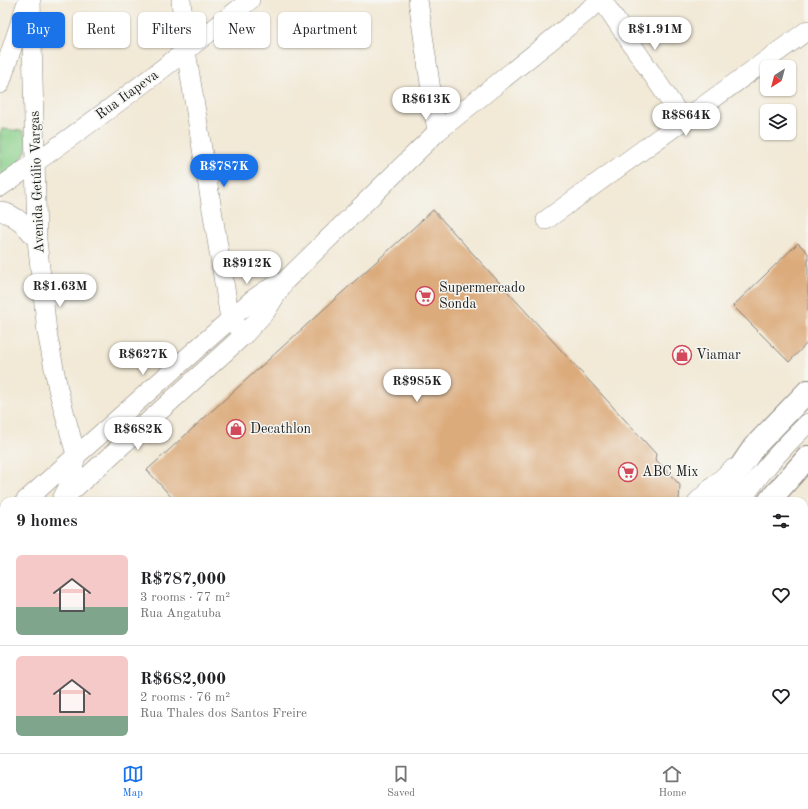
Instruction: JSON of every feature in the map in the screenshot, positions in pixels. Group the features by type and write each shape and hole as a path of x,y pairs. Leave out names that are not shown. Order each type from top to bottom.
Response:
{"main road":[{"path":"720,497 754,447 808,391"},
{"path":"772,497 799,465 808,457"}],"street":[{"path":"0,84 30,0"},
{"name":"Avenida Getúlio Vargas","path":"30,0 37,240 47,332 58,389 76,455"},
{"path":"181,0 186,51 230,319 246,334"},
{"name":"Rua Itapeva","path":"0,187 35,163 186,51 250,0"},
{"path":"418,0 437,132"},
{"path":"64,497 246,334 266,311 285,281 437,132 584,7 602,0 683,120"},
{"path":"546,220 808,30"},
{"path":"0,212 12,215 25,224 37,240"},
{"path":"29,497 230,319 259,296 285,281"},
{"path":"744,497 754,481 774,457 808,423"},
{"path":"702,497 754,447"},
{"path":"63,497 70,483 76,455"}],"green space":[{"path":"2,129 23,131 27,141 26,151 13,171 0,181 0,133"}],"building":[{"name":"Supermercado Sonda","path":"433,210 656,454 655,459 680,485 679,497 171,497 147,470"},
{"path":"798,243 808,253 808,342 789,362 733,306"}],"place":[{"name":"Supermercado Sonda","path":"425,296"},
{"name":"Viamar","path":"682,355"},
{"name":"Decathlon","path":"236,429"},
{"name":"ABC Mix","path":"628,472"}]}
